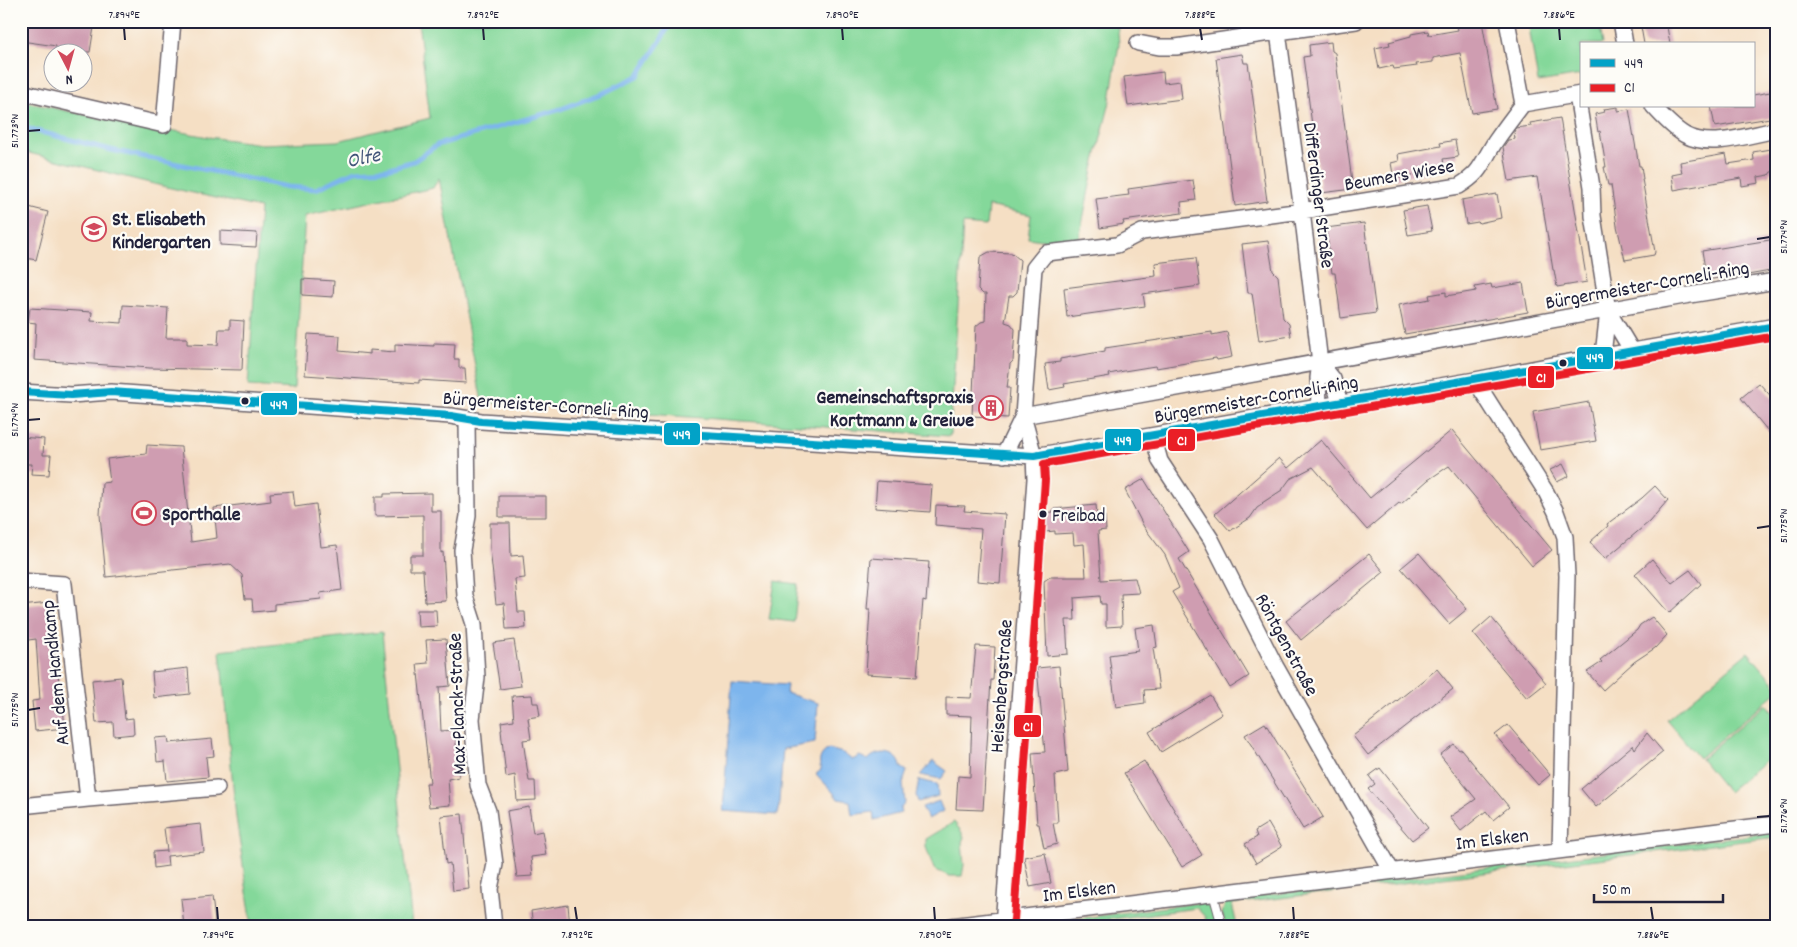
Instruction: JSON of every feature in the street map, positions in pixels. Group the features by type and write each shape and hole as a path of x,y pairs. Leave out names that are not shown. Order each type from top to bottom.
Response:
{"street":[{"path":"21,92 164,125 173,21"},
{"path":"1507,21 1523,104 1579,94"},
{"path":"1621,21 1625,42"},
{"path":"1138,43 1159,47 1176,47 1352,22"},
{"name":"Differdinger Straße","path":"1278,32 1320,363 1320,407"},
{"name":"Beumers Wiese","path":"1023,416 1034,268 1046,253 1117,246 1142,232 1302,211 1459,186 1473,178 1482,167 1499,137 1523,104"},
{"path":"1581,108 1592,187 1593,216 1608,311 1603,355"},
{"path":"1655,108 1684,134 1697,140 1710,142 1776,130"},
{"name":"Bürgermeister-Corneli-Ring","path":"1023,416 1776,282"},
{"path":"1608,311 1632,351"},
{"name":"Bürgermeister-Corneli-Ring","path":"21,392 71,395 111,392 451,416 481,421 1034,456 1776,326"},
{"name":"Differdinger Straße","path":"1320,363 1333,379 1340,403"},
{"path":"1475,380 1546,492 1561,523 1565,538 1567,576 1560,850"},
{"path":"1004,455 1023,416"},
{"name":"Heisenbergstraße","path":"1004,922 1035,479 1034,456 1023,416"},
{"name":"Max-Planck-Straße","path":"467,419 468,516 462,550 465,596 474,624 477,677 472,719 478,785 488,811 495,864 490,889 494,926"},
{"name":"Röntgenstraße","path":"1153,436 1160,461 1211,539 1276,667 1391,870"},
{"name":"Auf dem Handkamp","path":"21,581 64,584 88,799"},
{"path":"21,806 217,788"},
{"name":"Im Elsken","path":"951,926 1004,922 1391,870 1776,824"}],"lane":[{"path":"1213,893 1222,926"}],"green space":[{"path":"418,21 1117,21 1119,44 1109,106 1093,169 1078,245 1028,238 1031,215 988,206 986,226 963,224 950,436 482,402 439,178 433,188 305,216 294,389 248,386 260,208 21,151 21,101 159,131 170,130 262,144 338,141 430,118"},
{"path":"1528,21 1599,21 1603,42 1580,42 1580,75 1538,82"},
{"path":"775,581 798,584 794,622 769,619"},
{"path":"382,632 412,926 252,926 236,817 220,651"},
{"path":"1748,652 1776,685 1776,693 1699,758 1667,720"},
{"path":"1766,704 1776,716 1776,752 1728,792 1701,759"},
{"path":"954,822 964,837 962,842 964,865 962,876 949,876 934,869 926,847 926,839"},
{"path":"1776,832 1776,837 1232,904 1237,926 1226,926 1222,913 1227,900"},
{"path":"1204,902 1214,914 1218,926 1207,926 1205,917 1197,908 1056,926 1022,926"}],"water":[{"path":"732,681 787,685 786,693 818,703 815,743 783,749 778,815 723,811"},
{"path":"829,749 843,753 852,760 860,756 868,760 872,756 882,753 887,753 896,758 901,767 907,771 903,783 905,803 900,809 901,813 874,820 873,812 852,815 850,801 838,799 816,774 821,770 820,760 822,755"},
{"path":"933,761 947,771 941,779 920,775"},
{"path":"919,780 937,784 938,796 918,802 916,795"},
{"path":"939,801 943,811 928,819 922,807"}],"building":[{"path":"21,21 95,21 92,42 42,42 42,44 21,41"},
{"path":"1456,21 1482,21 1497,109 1472,113 1460,53 1433,58 1433,62 1416,64 1417,66 1394,69 1393,66 1379,69 1375,48 1390,45 1389,42 1411,36 1411,34 1428,31 1429,35 1458,30"},
{"path":"1640,21 1666,21 1670,42 1644,42"},
{"path":"1331,42 1332,51 1335,53 1353,189 1321,193 1303,57 1310,56 1309,45"},
{"path":"1242,54 1244,63 1248,63 1267,201 1235,206 1216,58"},
{"path":"1163,72 1164,83 1180,81 1182,99 1128,106 1124,77"},
{"path":"1776,91 1776,117 1715,127 1711,108 1754,108 1754,95"},
{"path":"1618,108 1618,111 1629,109 1639,166 1641,166 1654,255 1625,260 1617,226 1611,185 1608,185 1604,167 1606,167 1600,131 1598,132 1595,114 1605,112 1604,109"},
{"path":"1560,118 1587,282 1557,287 1537,177 1509,181 1503,147 1508,140 1515,139 1514,132 1516,128 1531,126 1530,123"},
{"path":"1455,140 1458,157 1443,159 1445,170 1394,179 1391,163 1399,161 1398,154 1441,146 1440,143"},
{"path":"1776,148 1776,171 1771,172 1769,175 1758,177 1759,183 1742,186 1741,178 1674,190 1672,175 1682,173 1680,162 1726,154 1728,164 1754,160 1753,152"},
{"path":"1193,180 1196,200 1181,202 1182,213 1123,221 1124,224 1100,228 1096,199 1129,195 1128,189"},
{"path":"1497,194 1501,218 1466,224 1462,200"},
{"path":"21,205 48,212 36,260 21,257"},
{"path":"1427,206 1432,231 1408,235 1403,210"},
{"path":"1364,223 1376,313 1341,318 1326,228"},
{"path":"220,231 257,233 256,247 220,245"},
{"path":"1776,239 1776,270 1725,279 1725,277 1707,280 1702,251"},
{"path":"1268,241 1273,271 1278,276 1283,318 1289,324 1291,336 1259,341 1252,293 1248,293 1242,244"},
{"path":"989,252 1012,253 1020,260 1017,292 1013,296 1009,296 1005,322 1011,324 1015,329 1013,361 1010,364 1007,388 1010,388 1008,418 972,416 976,326 985,321 986,294 983,294 978,289 980,257"},
{"path":"1196,258 1200,286 1143,294 1145,306 1067,317 1064,288 1156,276 1155,263"},
{"path":"302,279 334,281 333,297 302,295"},
{"path":"1523,283 1528,312 1405,334 1399,305 1430,299 1429,295 1446,292 1446,296 1476,291 1475,287 1491,284 1492,288"},
{"path":"123,305 168,308 166,338 187,338 187,344 218,345 219,329 230,329 230,320 244,321 242,370 150,368 34,360 36,323 28,322 30,308 92,312 91,321 122,323"},
{"path":"1212,332 1212,335 1227,332 1232,357 1124,371 1109,374 1110,376 1064,384 1065,387 1049,390 1045,364 1060,362 1060,359 1105,351 1105,348"},
{"path":"308,334 340,336 339,351 370,354 370,350 395,352 395,344 434,346 434,343 455,344 454,359 459,359 459,368 465,368 466,383 419,380 419,383 305,375"},
{"path":"1759,383 1776,402 1776,441 1741,398"},
{"path":"1589,402 1596,441 1540,450 1533,412"},
{"path":"1452,430 1552,550 1532,566 1449,466 1428,480 1367,530 1313,467 1290,479 1282,490 1262,503 1250,518 1230,531 1215,514 1279,458 1288,468 1321,440 1370,498"},
{"path":"21,437 44,439 43,455 51,455 49,475 31,474 32,464 21,464"},
{"path":"147,445 181,447 191,542 217,538 214,508 271,501 270,493 293,491 295,507 316,504 321,547 337,545 342,590 320,593 321,599 274,604 274,610 253,612 252,599 245,599 242,575 230,564 106,577 100,515 102,483 110,482 107,459 146,454"},
{"path":"1563,464 1569,476 1557,482 1550,470"},
{"path":"1144,479 1189,552 1179,559 1249,676 1230,688 1172,592 1179,588 1165,555 1144,527 1125,490"},
{"path":"877,481 932,485 930,512 875,508"},
{"path":"1655,486 1668,500 1649,522 1605,559 1590,542 1608,526 1607,524"},
{"path":"431,493 431,511 441,511 441,553 443,552 446,601 425,602 423,570 410,570 410,555 423,555 423,515 375,516 375,497 384,497 384,494"},
{"path":"499,496 546,496 546,517 499,517"},
{"path":"936,505 965,506 964,511 1005,514 1000,583 977,581 981,529 935,525"},
{"path":"1096,505 1097,516 1105,516 1106,530 1098,531 1101,580 1135,578 1139,593 1121,594 1122,626 1106,627 1106,604 1101,604 1100,596 1074,598 1075,620 1066,620 1068,654 1047,656 1044,581 1050,577 1086,577 1084,544 1074,545 1073,533 1055,534 1055,531 1045,532 1044,513 1053,512 1053,509"},
{"path":"490,523 510,523 511,556 523,555 525,578 515,579 518,612 525,612 526,628 506,629 504,603 496,604 490,548"},
{"path":"1419,553 1467,609 1449,624 1401,568"},
{"path":"1369,554 1384,572 1301,640 1286,621"},
{"path":"871,558 929,562 926,601 923,600 917,677 866,674 870,609 867,609"},
{"path":"1652,559 1672,583 1690,570 1701,584 1669,613 1635,574"},
{"path":"49,603 54,657 57,657 60,698 62,697 65,728 35,731 32,701 40,700 36,639 21,641 21,606"},
{"path":"417,610 436,610 437,626 418,627"},
{"path":"1491,617 1546,683 1527,698 1473,633"},
{"path":"1652,617 1667,635 1655,648 1634,662 1603,690 1587,672 1602,662 1600,660"},
{"path":"1154,625 1157,647 1153,648 1159,689 1144,690 1145,703 1116,707 1109,655 1138,651 1135,628"},
{"path":"446,639 450,686 439,687 441,731 455,730 459,777 448,779 450,805 429,807 426,783 430,783 417,664 428,663 426,640"},
{"path":"514,640 521,686 500,689 493,643"},
{"path":"976,646 995,647 993,680 991,680 983,810 956,809 958,776 970,777 972,716 946,715 946,697 971,698"},
{"path":"1059,666 1068,772 1055,775 1058,823 1053,823 1057,844 1044,848 1039,824 1037,824 1032,753 1045,752 1037,668"},
{"path":"188,668 190,694 154,698 152,672"},
{"path":"1437,669 1453,689 1368,755 1353,736"},
{"path":"121,677 125,719 133,718 134,734 114,736 113,722 96,723 92,680"},
{"path":"532,695 533,703 538,703 540,716 528,718 531,739 523,740 529,781 535,781 536,800 517,801 515,775 506,777 501,722 514,720 512,696"},
{"path":"1210,695 1222,714 1161,752 1149,732"},
{"path":"1265,723 1323,817 1303,829 1245,735"},
{"path":"1508,725 1550,775 1538,785 1495,735"},
{"path":"1647,733 1663,752 1596,807 1581,789 1633,745 1635,749"},
{"path":"168,737 169,743 212,739 214,756 206,757 208,777 167,781 165,761 157,762 155,738"},
{"path":"1454,744 1459,750 1461,749 1509,807 1493,820 1486,811 1461,831 1450,817 1476,799 1440,755"},
{"path":"1144,761 1202,855 1182,867 1124,773"},
{"path":"1380,768 1428,828 1412,840 1368,789 1375,784 1369,776"},
{"path":"529,807 533,833 542,831 546,855 531,857 533,876 517,877 507,811"},
{"path":"462,814 469,889 453,891 450,863 446,864 441,816"},
{"path":"1268,823 1282,847 1256,863 1245,844 1257,837 1255,831"},
{"path":"201,824 204,852 167,856 168,866 154,868 153,852 167,851 164,828"},
{"path":"1045,853 1051,883 1030,887 1024,857"},
{"path":"212,896 215,922 205,923 205,925 184,926 181,899"},
{"path":"568,905 570,926 533,926 531,911"}],"waterway":[{"name":"Olfe","path":"21,127 111,150 288,187 316,189 355,171 386,169 414,161 437,145 561,109 603,93 638,76 671,21"}],"transit line":[{"name":"449","path":"21,392 71,395 111,392 451,416 481,421 1034,456 1776,326"},
{"name":"C1","path":"1011,926 1014,920 1045,480 1044,464 1776,336"}],"place":[{"name":"St. Elisabeth Kindergarten","path":"94,229"},
{"name":"Gemeinschaftspraxis Kortmann & Greiwe","path":"991,408"},
{"name":"Sporthalle","path":"144,513"},
{"name":"Freibad","path":"1043,514"}]}
